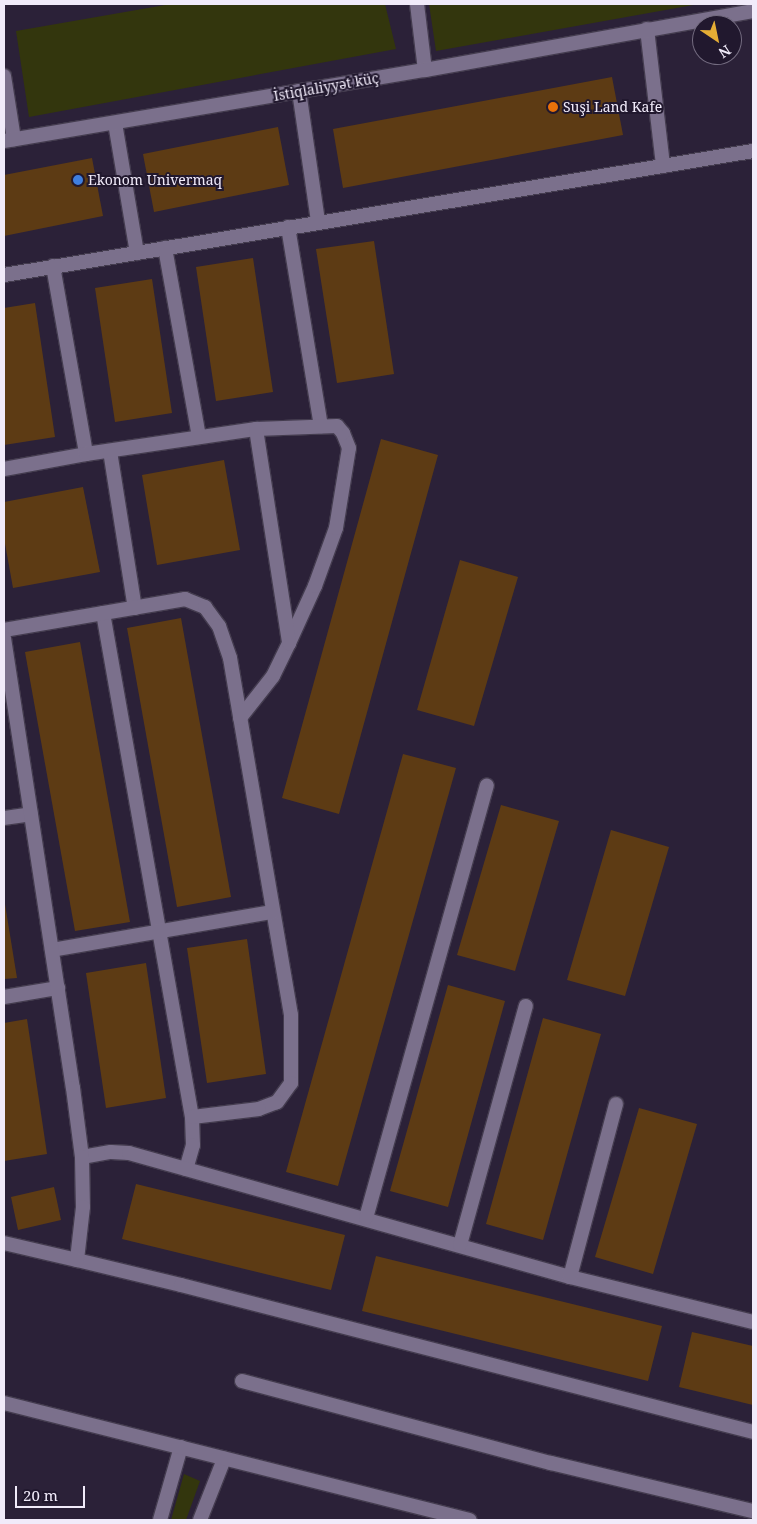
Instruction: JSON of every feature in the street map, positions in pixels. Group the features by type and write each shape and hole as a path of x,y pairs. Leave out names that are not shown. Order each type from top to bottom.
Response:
{"street":[{"path":"416,4 425,70"},
{"name":"İstiqlaliyyət küç","path":"9,140 425,70 753,11"},
{"path":"647,29 663,166"},
{"path":"4,76 9,140"},
{"path":"299,91 318,222"},
{"path":"115,123 137,253"},
{"path":"4,275 753,151"},
{"path":"288,227 322,426"},
{"path":"165,248 199,436"},
{"path":"53,266 86,454"},
{"path":"4,469 199,436 256,429 337,426 343,433 349,448 336,528 315,586 273,676 240,718"},
{"path":"256,429 289,643"},
{"path":"110,451 135,608"},
{"path":"4,630 185,599 205,607 219,626 230,658 291,1015 290,1083 277,1102 259,1109 192,1118"},
{"path":"103,613 192,1118 193,1145 186,1169"},
{"path":"4,638 82,1157 83,1207 77,1260"},
{"path":"366,1218 487,786"},
{"path":"4,818 31,814"},
{"path":"52,950 273,912"},
{"path":"4,997 58,988"},
{"path":"460,1245 526,1006"},
{"path":"570,1277 616,1104"},
{"path":"82,1157 111,1152 129,1153 265,1193 366,1218 570,1277 753,1322"},
{"path":"4,1243 191,1287 753,1432"},
{"path":"242,1382 551,1463 753,1511"},
{"path":"4,1403 470,1520"},
{"path":"160,1520 181,1447"},
{"path":"200,1520 224,1459"}],"green space":[{"path":"171,4 385,4 396,49 29,117 16,31"},
{"path":"429,4 699,4 436,51"},
{"path":"184,1474 200,1481 186,1520 171,1520"}],"building":[{"path":"612,77 623,135 343,188 333,129"},
{"path":"278,127 289,185 154,212 143,154"},
{"path":"92,158 103,216 4,236 4,175"},
{"path":"374,241 394,374 337,383 316,249"},
{"path":"253,258 273,392 216,401 196,267"},
{"path":"152,279 172,413 115,422 95,288"},
{"path":"35,303 55,437 4,445 4,308"},
{"path":"381,439 438,455 339,814 282,798"},
{"path":"224,460 240,550 157,565 142,475"},
{"path":"83,487 100,572 13,588 4,538 4,502"},
{"path":"460,560 518,577 474,726 417,710"},
{"path":"181,618 231,897 177,907 127,628"},
{"path":"80,642 130,922 75,931 25,652"},
{"path":"403,754 456,768 338,1186 286,1172"},
{"path":"501,805 559,821 515,971 457,955"},
{"path":"611,830 669,847 625,996 567,980"},
{"path":"4,898 17,978 4,979"},
{"path":"247,939 266,1074 207,1083 187,948"},
{"path":"146,963 166,1098 106,1108 86,973"},
{"path":"448,985 505,1001 448,1207 390,1191"},
{"path":"543,1018 601,1034 543,1240 486,1224"},
{"path":"27,1019 47,1154 4,1161 4,1023"},
{"path":"639,1108 697,1124 653,1274 595,1257"},
{"path":"136,1184 345,1235 331,1290 122,1239"},
{"path":"54,1187 61,1220 18,1230 11,1197"},
{"path":"376,1256 662,1326 648,1381 362,1311"},
{"path":"692,1332 753,1346 753,1405 679,1387"}],"place":[{"name":"Suşi Land Kafe","path":"553,107"},
{"name":"Ekonom Univermaq","path":"78,180"}]}
